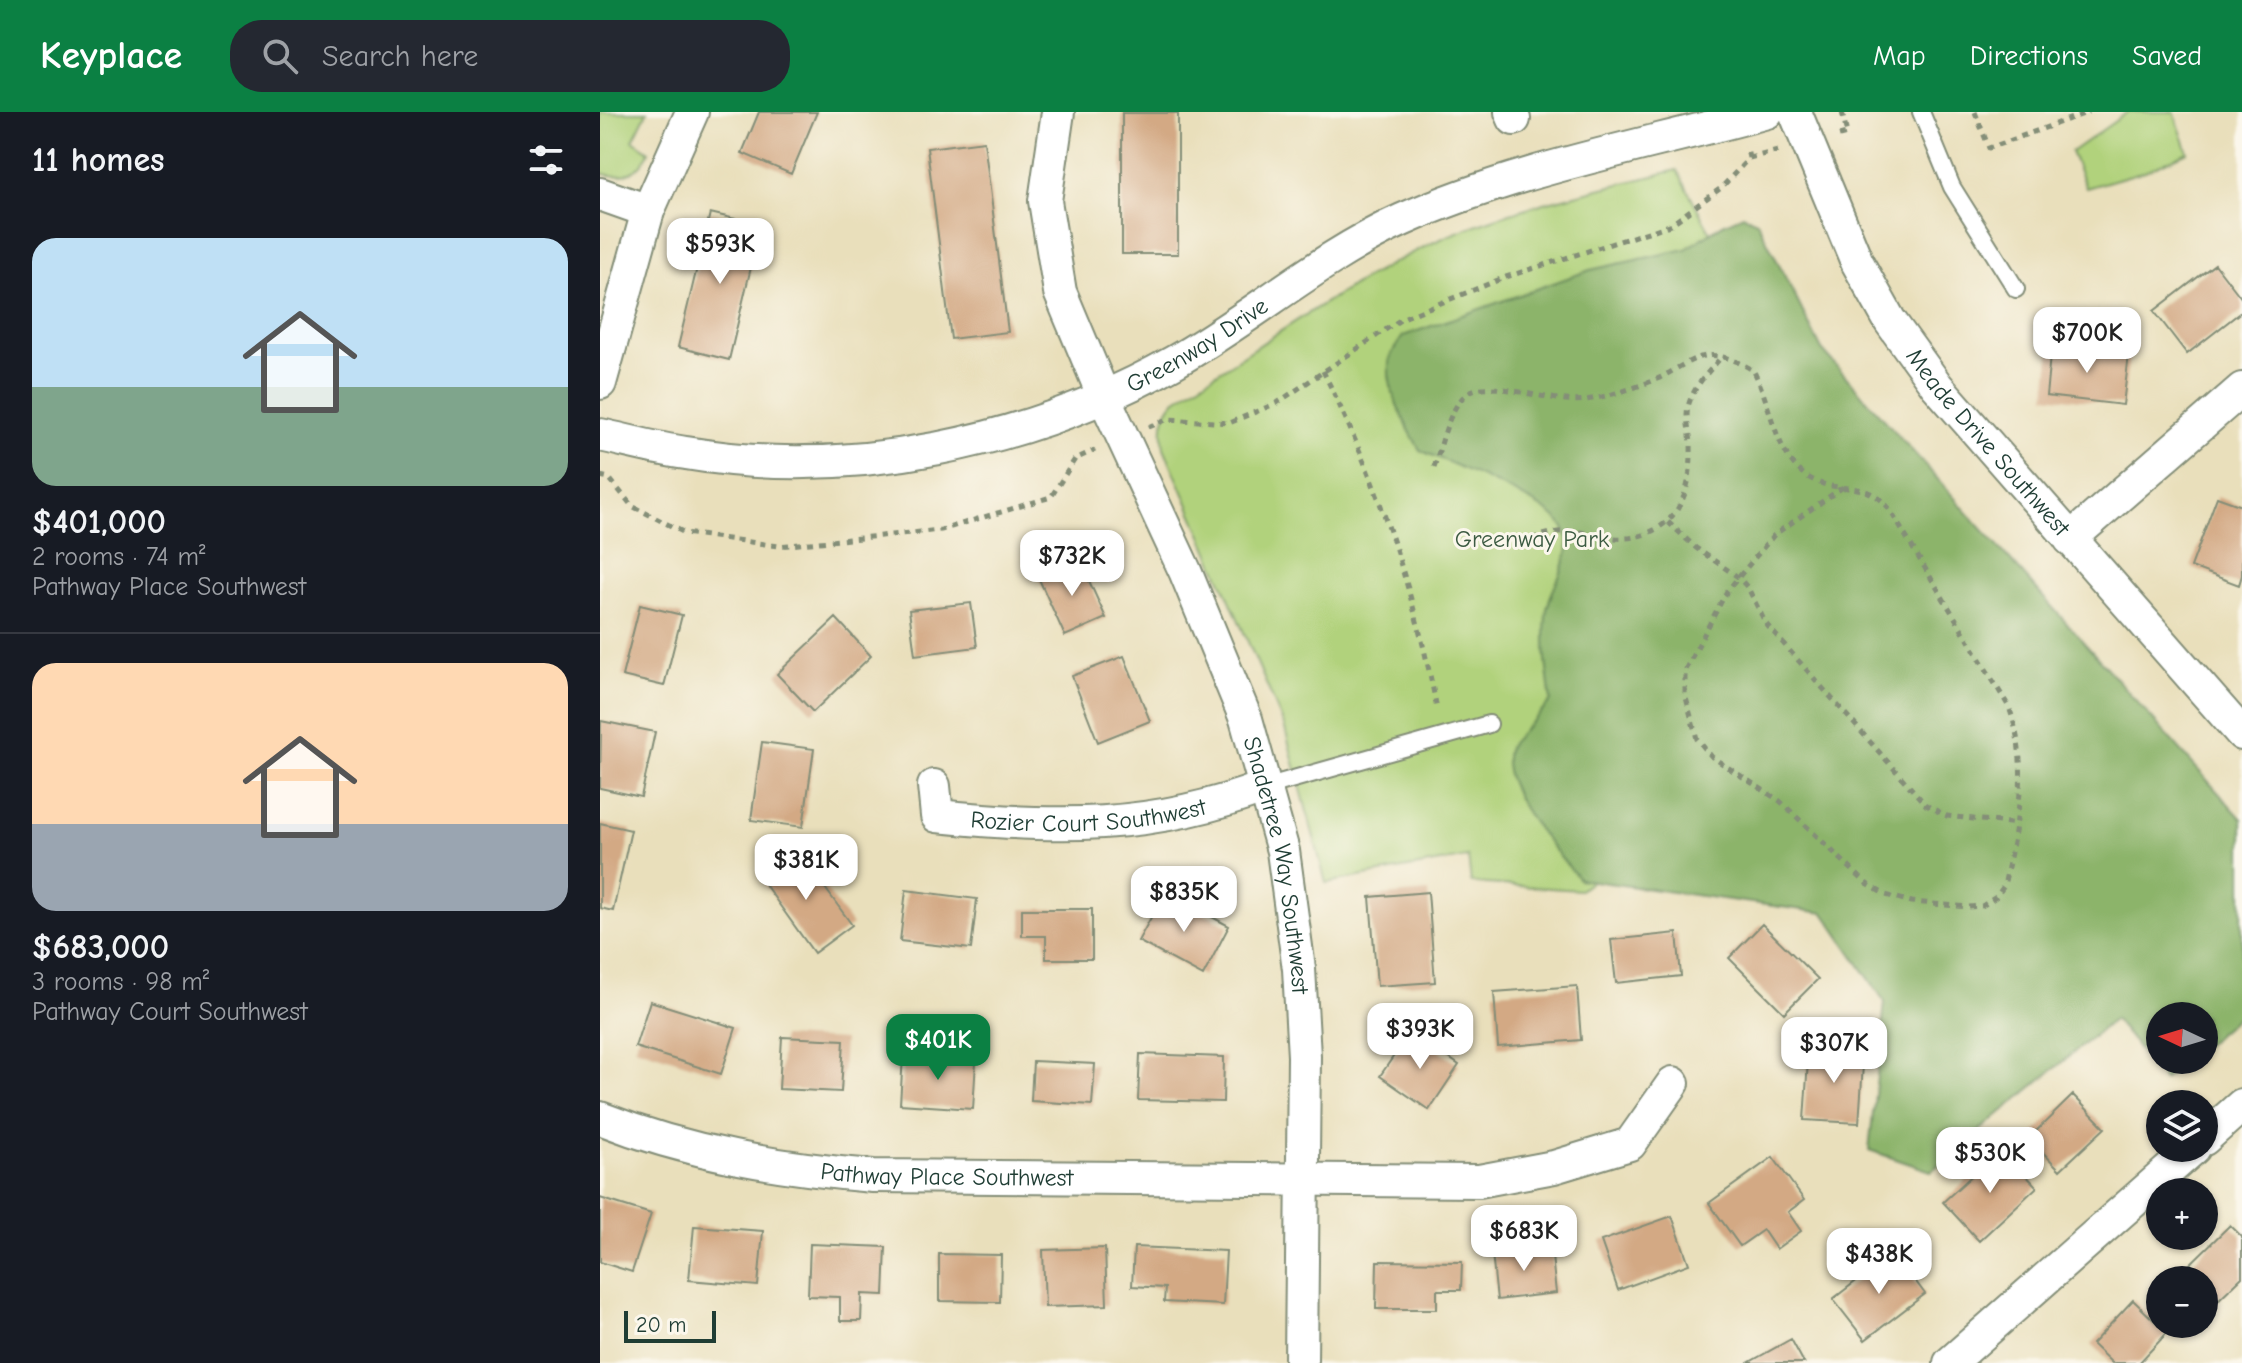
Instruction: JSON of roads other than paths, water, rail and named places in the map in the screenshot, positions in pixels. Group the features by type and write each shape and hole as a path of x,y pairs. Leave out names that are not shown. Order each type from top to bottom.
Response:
{"street":[{"path":"600,383 648,211 692,112"},
{"name":"Shadetree Way Southwest","path":"1058,112 1045,201 1060,292 1104,397 1185,571 1246,719 1283,851 1299,969 1304,1056 1301,1363"},
{"name":"Meade Drive Southwest","path":"1795,112 1857,262 1890,321 1937,386 2242,734"},
{"name":"Greenway Drive","path":"600,435 728,458 813,461 897,455 1021,429 1104,397 1173,362 1331,260 1411,216 1460,195 1528,173 1755,115"},
{"path":"600,194 648,211"},
{"path":"2070,539 2242,389"},
{"name":"Rozier Court Southwest","path":"934,786 937,816 1021,825 1080,826 1149,820 1217,805 1265,787"},
{"name":"Pathway Place Southwest","path":"600,1118 708,1153 789,1169 859,1175 1479,1181 1554,1167 1630,1144 1673,1083"},
{"path":"2218,1126 2242,1105"},
{"path":"1950,1363 2178,1162"}],"lane":[{"path":"1921,112 1952,187 2016,289"},
{"path":"1265,787 1489,724"}],"park label":[{"name":"Greenway Park","path":"1532,539"}]}
